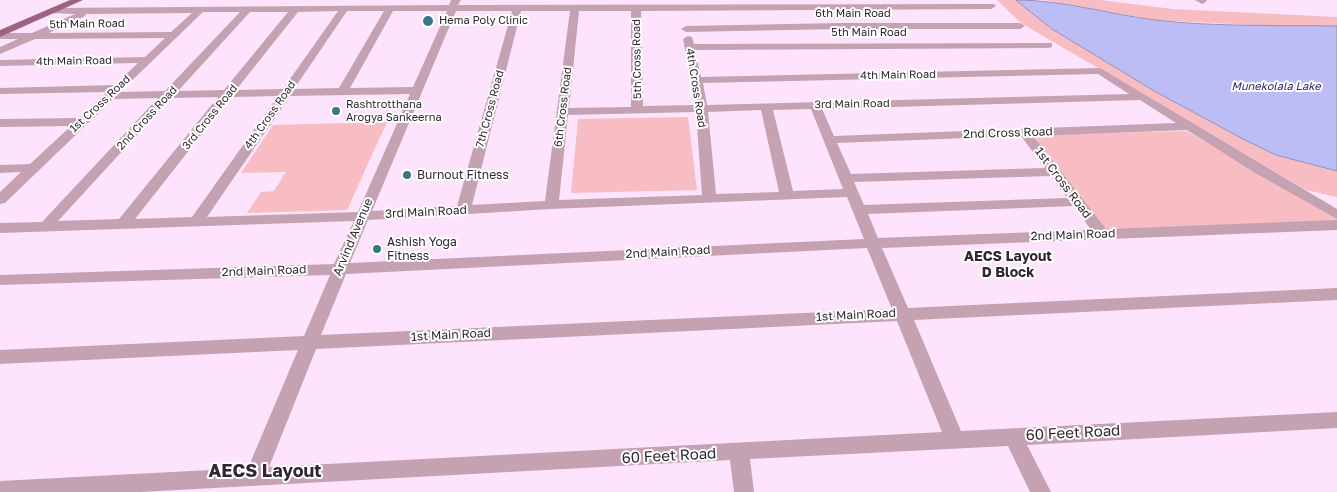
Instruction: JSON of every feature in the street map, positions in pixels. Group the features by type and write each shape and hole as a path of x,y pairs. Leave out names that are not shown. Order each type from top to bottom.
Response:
{"main road":[{"path":"0,28 64,0"},
{"path":"0,35 78,0"}],"street":[{"path":"0,51 108,2"},
{"name":"6th Main Road","path":"52,11 344,9 454,4 517,8 991,6"},
{"name":"Arvind Avenue","path":"255,476 340,268 454,4"},
{"path":"343,91 390,8"},
{"name":"7th Cross Road","path":"463,211 517,8"},
{"name":"6th Cross Road","path":"551,205 575,8"},
{"name":"5th Cross Road","path":"636,8 637,110"},
{"name":"4th Cross Road","path":"682,8 702,108 709,198"},
{"name":"1st Cross Road","path":"0,200 201,9"},
{"name":"2nd Cross Road","path":"46,226 248,9"},
{"name":"3rd Cross Road","path":"123,224 295,9"},
{"name":"4th Cross Road","path":"196,221 344,9"},
{"name":"6th Main Road","path":"686,29 840,26 1020,26"},
{"name":"5th Main Road","path":"0,35 32,37 174,35"},
{"name":"5th Main Road","path":"690,47 856,45 1048,46"},
{"name":"4th Main Road","path":"0,63 147,60"},
{"name":"4th Main Road","path":"696,80 1100,71 1142,97"},
{"path":"0,90 168,95 416,90"},
{"path":"1142,97 1187,126 1337,215"},
{"name":"3rd Main Road","path":"562,112 1142,97"},
{"path":"815,105 955,439"},
{"path":"766,106 787,195"},
{"path":"0,123 82,122"},
{"name":"2nd Cross Road","path":"830,140 1187,126"},
{"name":"1st Cross Road","path":"1024,132 1102,234"},
{"path":"0,169 34,168"},
{"path":"846,178 1055,172"},
{"name":"3rd Main Road","path":"0,228 362,216 551,205 852,193"},
{"path":"859,210 1078,202"},
{"name":"2nd Main Road","path":"0,280 340,268 873,243 1337,225"},
{"name":"1st Main Road","path":"0,356 1337,294"},
{"name":"60 Feet Road","path":"0,490 31,490 255,476 1337,420"},
{"path":"1013,436 1041,492"},
{"path":"738,452 744,492"}],"shaded area":[{"path":"997,0 1016,0 1052,29 1276,155 1337,171 1337,197 1306,190 1021,23"},
{"path":"1044,0 1100,0 1173,9 1337,17 1337,26 1252,25 1155,20"},
{"path":"688,117 697,190 571,193 578,119"},
{"path":"387,122 347,210 247,213 261,192 274,191 286,172 241,173 273,125"},
{"path":"1187,131 1337,219 1337,221 1104,229 1032,135"}],"water":[{"name":"Munekolala Lake","path":"1016,0 1051,2 1155,20 1178,22 1223,25 1337,26 1337,171 1276,155 1245,140 1156,92 1052,29"}],"place":[{"name":"Hema Poly Clinic","path":"428,21"},
{"name":"Rashtrotthana Arogya Sankeerna","path":"336,111"},
{"name":"Burnout Fitness","path":"407,175"},
{"name":"Ashish Yoga Fitness","path":"377,249"}],"district":[{"name":"AECS Layout D Block","path":"1008,266"},
{"name":"AECS Layout","path":"265,471"}]}
